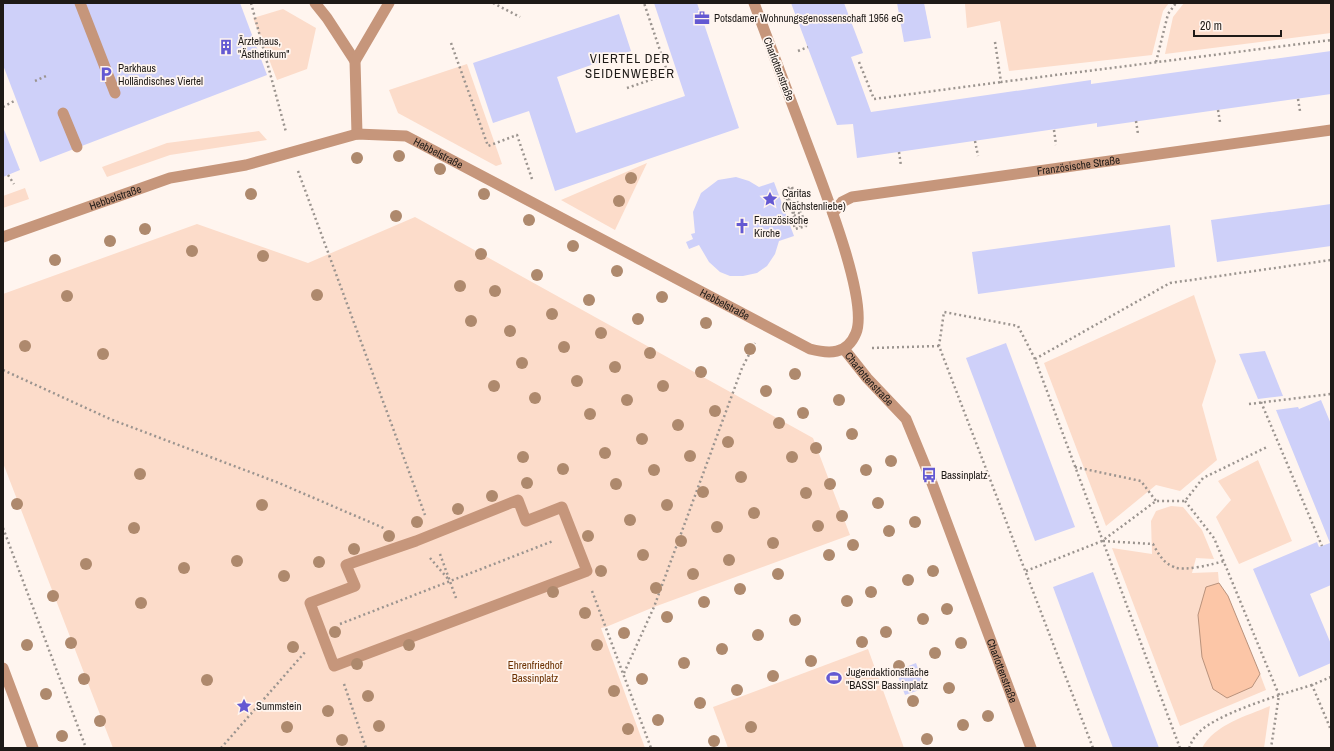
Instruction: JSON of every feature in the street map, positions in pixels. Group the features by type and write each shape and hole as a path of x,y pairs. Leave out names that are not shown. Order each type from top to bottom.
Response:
{"street":[{"path":"80,3 115,93"},
{"path":"315,3 327,18 355,61 357,134"},
{"path":"355,61 389,3"},
{"name":"Charlottenstraße","path":"754,3 832,213 854,284 859,316 856,334 844,349 867,378 906,419 929,475 1031,748"},
{"path":"63,113 77,148"},
{"name":"Französische Straße","path":"832,213 842,202 852,197 1331,130"},
{"name":"Hebbelstraße","path":"3,237 170,178 246,165 357,134 406,136 542,209 640,258 810,348 826,353 844,349"},
{"path":"518,500 526,520 562,507 587,571 334,666 310,603 354,586 346,565 416,541 518,500"},
{"path":"3,668 33,748"}],"path":[{"path":"251,3 292,153 463,617"},
{"path":"493,3 520,17"},
{"path":"627,88 668,74 644,3"},
{"path":"1156,62 1168,14 1176,3"},
{"path":"859,62 874,99 1331,40"},
{"path":"995,42 1001,82"},
{"path":"451,43 488,146 517,135 542,209"},
{"path":"798,51 808,47"},
{"path":"35,81 46,76"},
{"path":"1298,99 1300,111"},
{"path":"3,107 16,100"},
{"path":"1218,110 1220,122"},
{"path":"1136,121 1138,134"},
{"path":"1054,130 1056,145"},
{"path":"976,141 978,156"},
{"path":"899,152 901,166"},
{"path":"8,175 14,184"},
{"path":"792,187 782,190 791,209 806,226"},
{"path":"792,187 806,226"},
{"path":"791,209 792,187"},
{"path":"788,188 795,229 806,226"},
{"path":"791,209 794,192"},
{"path":"791,209 796,198"},
{"path":"791,209 798,203"},
{"path":"791,209 802,214"},
{"path":"791,209 804,220"},
{"path":"785,211 800,209"},
{"path":"1034,359 1170,283 1331,260"},
{"path":"1093,748 939,346 944,312 1018,326 1034,359 1180,748"},
{"path":"623,673 654,607 742,368 764,324"},
{"path":"844,349 939,346"},
{"path":"3,370 110,419 279,484 416,541 450,582"},
{"path":"1249,404 1331,394"},
{"path":"1261,402 1322,546"},
{"path":"1185,501 1203,478 1267,447"},
{"path":"1074,467 1141,481 1156,500"},
{"path":"1026,571 1102,541 1156,500 1185,501 1214,538 1279,695 1270,748"},
{"path":"3,528 86,748"},
{"path":"221,748 325,629 556,540"},
{"path":"1102,541 1153,544 1161,559 1175,568 1210,566 1224,561"},
{"path":"585,571 651,748"},
{"path":"337,665 366,748"},
{"path":"1190,748 1195,736 1218,718 1331,677"},
{"path":"1312,685 1331,730"}],"green space":[{"path":"1169,3 1163,11 1152,55 1009,71 1000,21 967,28 965,4"},
{"path":"1184,3 1331,3 1331,33 1165,54 1173,17"},
{"path":"283,9 316,28 307,69 277,80 253,18"},
{"path":"467,64 502,164 496,166 398,113 389,90"},
{"path":"259,131 267,140 170,155 107,177 102,167 167,143"},
{"path":"647,163 615,230 561,200"},
{"path":"25,188 29,199 3,208 3,196"},
{"name":"Ehrenfriedhof Bassinplatz","path":"415,217 813,438 850,535 601,628 645,748 113,748 3,463 3,294 197,224 308,263"},
{"path":"1194,295 1216,361 1202,405 1217,460 1180,491 1156,485 1106,526 1044,363"},
{"path":"1258,460 1292,541 1239,564 1216,517 1231,500 1218,481"},
{"path":"1171,506 1183,507 1202,530 1214,559 1196,558 1192,573 1218,572 1219,583 1206,587 1252,687 1260,674 1266,690 1180,726 1112,548 1152,554 1151,521 1156,511"},
{"name":"Jugendaktionsfläche \"BASSI\" Bassinplatz","path":"868,649 904,748 728,748 713,707"},
{"path":"1270,706 1264,748 1202,748 1215,733 1223,727 1242,717"}],"shaded area":[{"path":"1219,583 1228,596 1260,674 1252,687 1227,698 1213,689 1202,657 1198,615 1206,587"}],"building":[{"name":"Parkhaus Holländisches Viertel","path":"3,3 240,3 267,75 40,162 3,65"},
{"path":"654,3 697,3 739,128 555,191 529,111 493,123 473,63 619,14 631,51 557,77 576,133 685,96"},
{"path":"791,3 844,3 863,53 851,57 871,112 1091,80 1091,84 1331,51 1331,94 1097,127 1097,123 857,158 853,124 837,125"},
{"path":"897,3 924,3 931,38 904,42"},
{"path":"3,127 20,170 3,177"},
{"name":"Französische Kirche","path":"736,177 749,181 759,187 774,182 794,236 779,241 775,254 767,266 757,273 743,276 730,276 720,272 709,262 699,245 689,249 686,242 693,239 691,234 695,233 693,212 701,193 718,180"},
{"path":"1331,204 1331,246 1217,262 1211,220"},
{"path":"1170,225 1175,267 978,294 972,252"},
{"path":"1006,343 1075,527 1035,541 966,358"},
{"path":"1265,351 1283,396 1258,399 1239,354"},
{"path":"1321,400 1331,424 1331,585 1310,594 1331,644 1331,663 1299,677 1253,569 1317,542 1319,547 1330,543 1276,410 1298,407 1299,409"},
{"path":"1093,572 1159,748 1113,748 1087,679 1053,587"},
{"path":"916,663 925,688 905,695 896,671"}],"place":[{"name":"Potsdamer Wohnungsgenossenschaft 1956 eG","path":"702,18"},
{"name":"Ärztehaus, \"Ästhetikum\"","path":"226,47"},
{"name":"Parkhaus Holländisches Viertel","path":"106,74"},
{"name":"Caritas (Nächstenliebe)","path":"770,199"},
{"name":"Französische Kirche","path":"742,226"},
{"name":"Bassinplatz","path":"929,475"},
{"name":"Jugendaktionsfläche \"BASSI\" Bassinplatz","path":"834,678"},
{"name":"Summstein","path":"244,706"}],"district":[{"name":"VIERTEL DER SEIDENWEBER","path":"630,66"}]}
